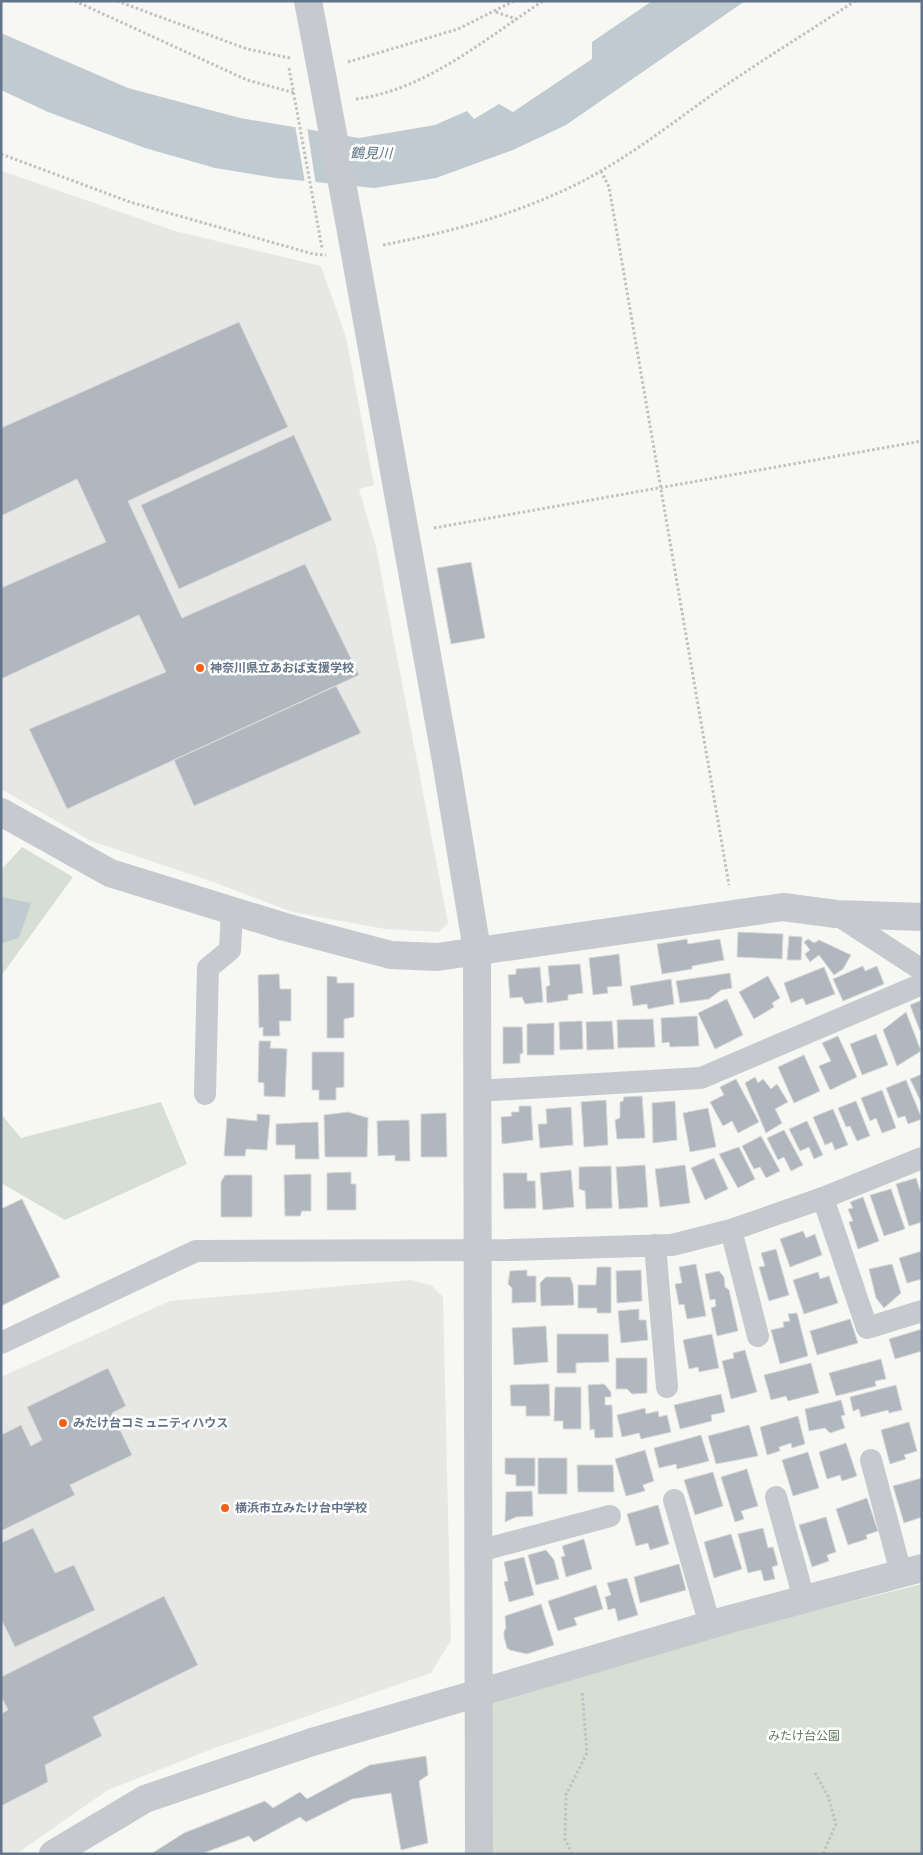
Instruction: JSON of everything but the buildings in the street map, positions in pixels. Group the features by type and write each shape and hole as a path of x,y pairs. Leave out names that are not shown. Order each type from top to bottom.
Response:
{"street":[{"path":"308,1 406,533 477,950 480,1854"},
{"path":"1,812 110,873 391,955 437,957 783,907 836,914 922,917"},
{"path":"205,1094 208,968 230,950 232,910"},
{"path":"836,914 922,970"},
{"path":"476,1091 701,1078 922,984"},
{"path":"1,1343 196,1251 478,1249 672,1245 731,1230 823,1198 922,1158"},
{"path":"823,1198 868,1328 922,1311"},
{"path":"731,1230 758,1336"},
{"path":"656,1245 667,1387"},
{"path":"53,1854 145,1799 312,1742 710,1624 912,1571 870,1460"},
{"path":"776,1497 804,1599"},
{"path":"674,1500 710,1624"},
{"path":"479,1552 610,1516"}],"path":[{"path":"75,1 247,80 299,94"},
{"path":"117,1 247,49 293,59"},
{"path":"321,70 458,29 514,1"},
{"path":"351,100 390,92 418,81 543,1"},
{"path":"379,246 443,234 502,216 562,192 601,171 855,1"},
{"path":"496,11 516,19"},
{"path":"289,68 322,248"},
{"path":"1,154 130,202 313,254 327,255"},
{"path":"601,171 609,186 734,913"},
{"path":"406,533 922,441"},
{"path":"572,1854 565,1840 566,1795 587,1753 580,1663"},
{"path":"815,1773 828,1796 836,1824 823,1854"}],"shaded area":[{"name":"神奈川県立あおば支援学校","path":"2,171 175,231 321,266 346,337 374,485 359,489 376,547 448,923 439,932 385,929 292,912 216,883 91,841 1,789"},
{"name":"横浜市立みたけ台中学校","path":"410,1280 431,1285 443,1297 451,1640 431,1673 212,1749 108,1790 16,1854 1,1854 1,1377 170,1301"}],"green space":[{"path":"22,847 73,877 1,976 1,870"},
{"path":"161,1102 187,1164 65,1220 1,1183 1,1114 21,1138"},
{"name":"みたけ台公園","path":"922,1584 922,1854 493,1854 491,1704 734,1631"}],"water":[{"name":"鶴見川","path":"652,1 745,1 566,125 513,150 436,178 374,188 276,178 215,168 145,148 48,112 1,90 1,33 128,88 240,118 359,138 435,125 467,111 474,119 499,104 513,112 592,59 592,42"},
{"path":"1,897 31,903 19,938 2,943"}],"pier":[{"path":"295,125 307,127 316,185 305,183"}],"place":[{"name":"神奈川県立あおば支援学校","path":"200,668"},
{"name":"みたけ台コミュニティハウス","path":"63,1423"},
{"name":"横浜市立みたけ台中学校","path":"225,1508"}]}
